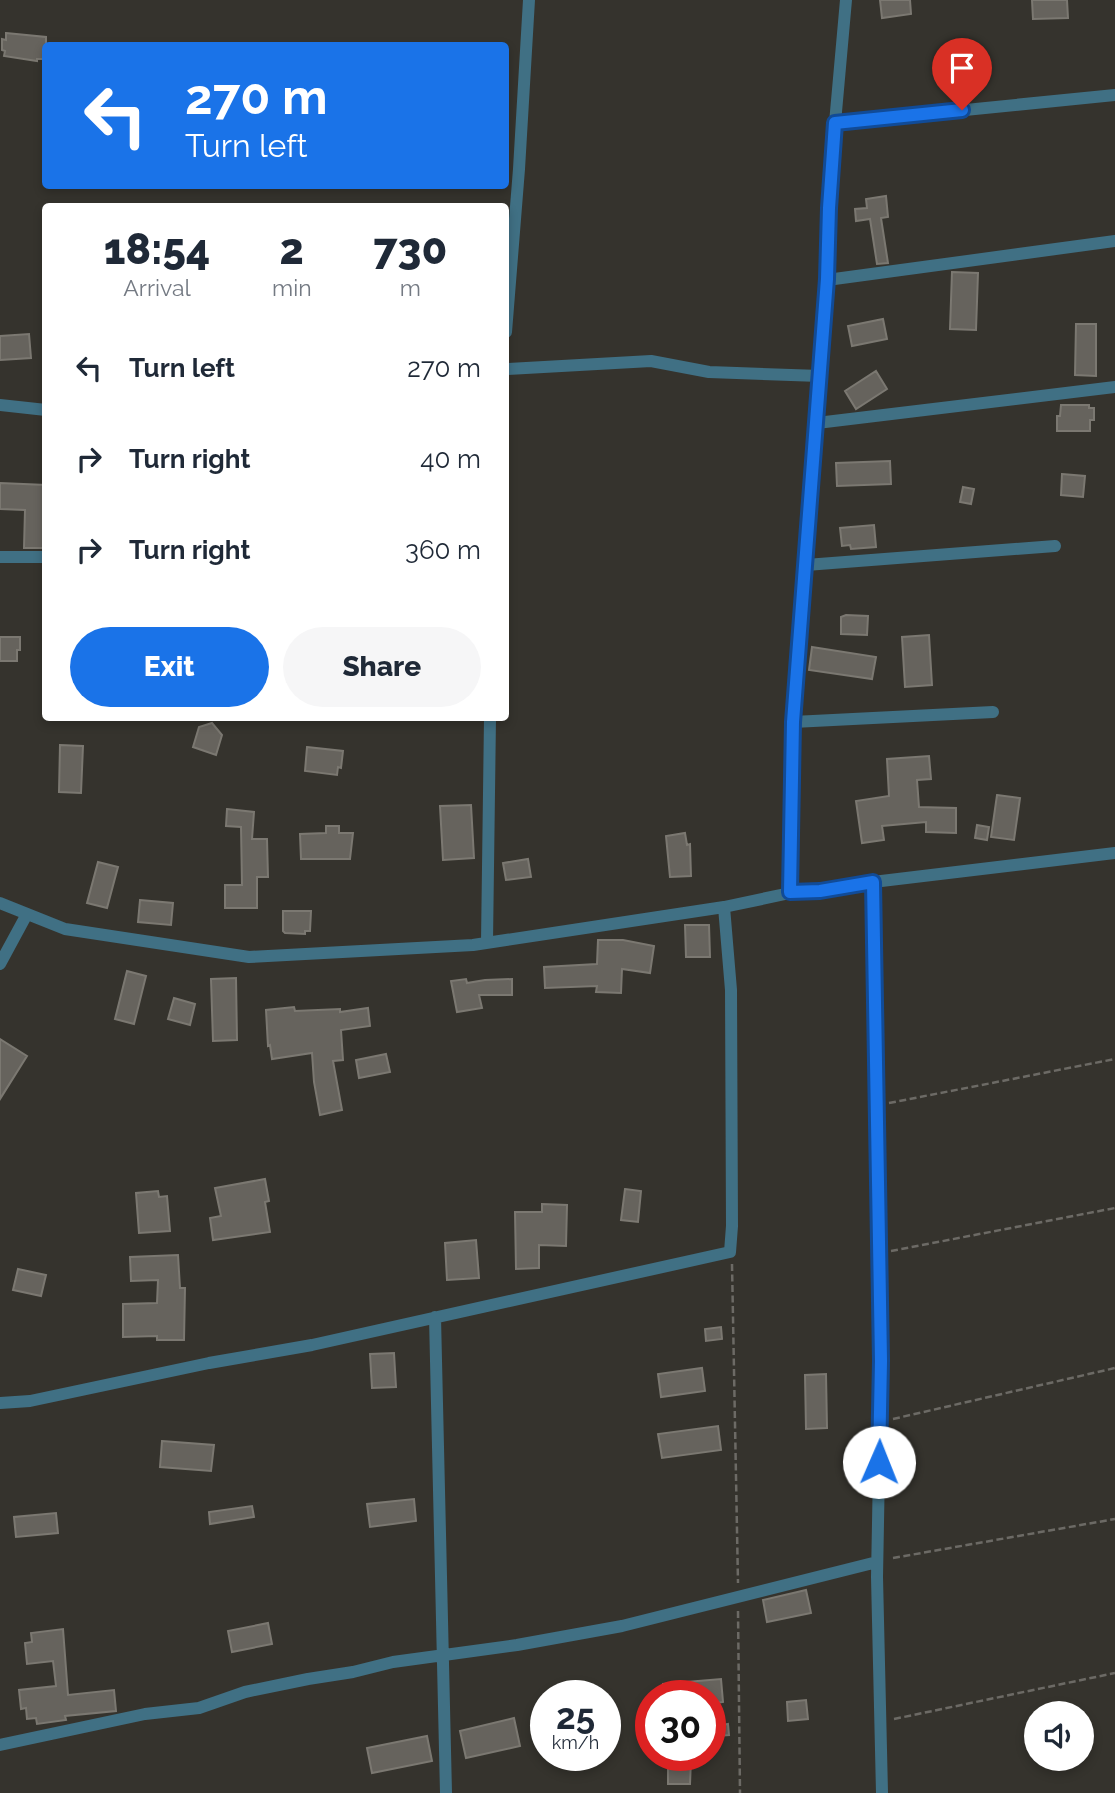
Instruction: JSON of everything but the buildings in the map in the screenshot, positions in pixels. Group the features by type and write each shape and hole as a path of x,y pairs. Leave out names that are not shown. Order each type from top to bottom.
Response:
{"street":[{"path":"509,294 529,0"},
{"path":"790,892 793,722 846,0"},
{"path":"835,123 1115,95"},
{"path":"827,279 1115,241"},
{"path":"509,369 651,361 709,372 820,376"},
{"path":"817,423 1115,387"},
{"path":"0,405 42,410"},
{"path":"806,565 1055,546"},
{"path":"0,557 42,557"},
{"path":"793,722 993,712"},
{"path":"487,942 490,721"},
{"path":"0,903 65,929 249,957 487,942 724,906 790,892 820,891 873,882 1115,853"},
{"path":"873,882 881,1361 877,1562 882,1793"},
{"path":"0,1403 30,1401 209,1363 312,1345 730,1252 731,990 724,906"},
{"path":"0,964 27,914"},
{"path":"435,1317 446,1793"},
{"path":"0,1745 145,1714 199,1708 245,1692 393,1662 622,1626 877,1562"}],"path":[{"path":"889,1103 1115,1059"},
{"path":"879,1253 1115,1208"},
{"path":"731,1257 740,1793"},
{"path":"892,1419 1115,1368"},
{"path":"893,1558 1115,1519"},
{"path":"894,1719 1115,1673"}],"route":[{"path":"879,1462 881,1361 873,882 820,891 790,892 793,722 827,279 835,123 962,110"}]}
